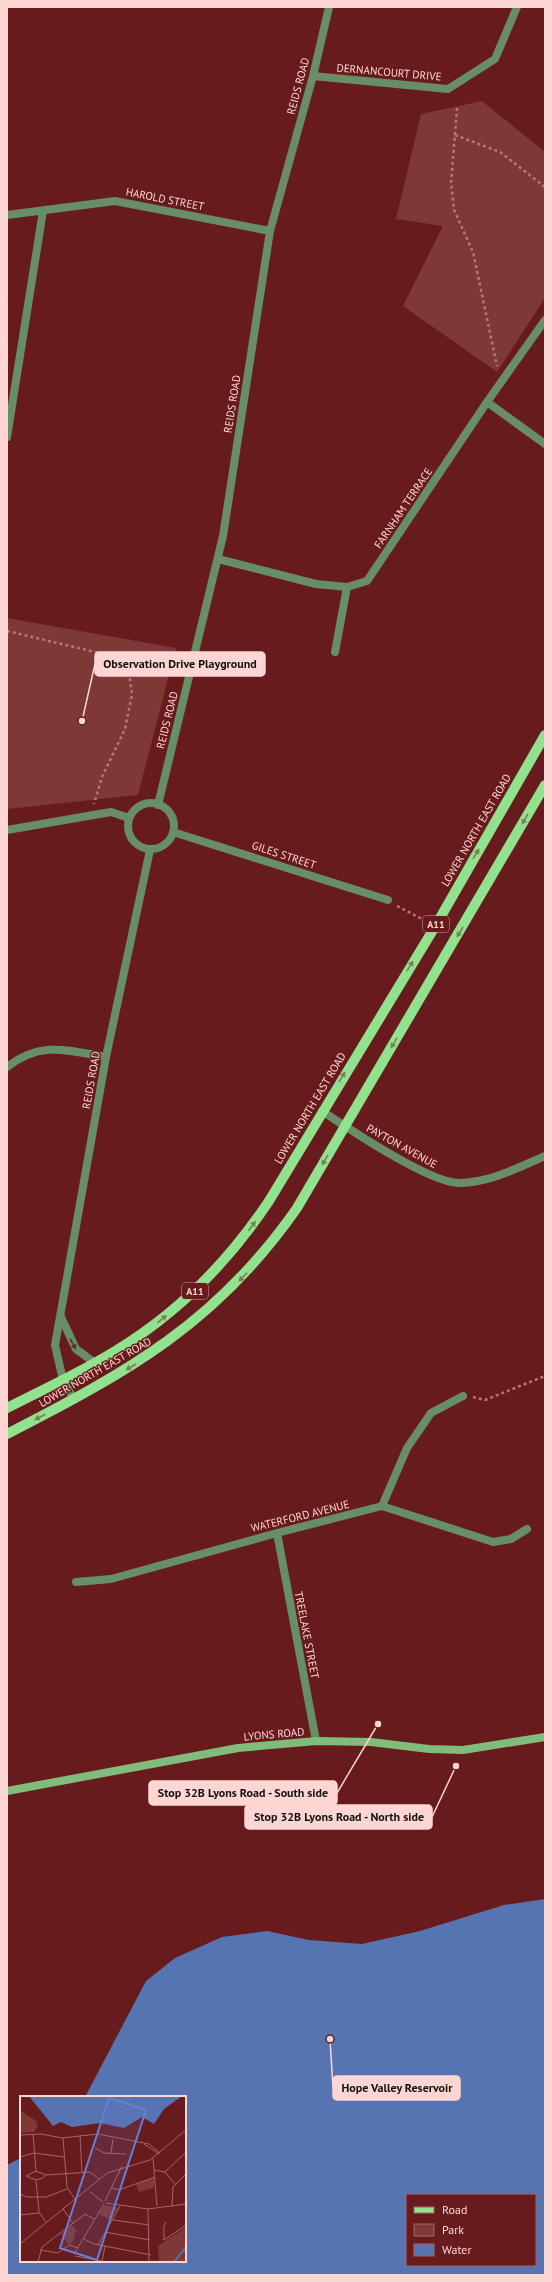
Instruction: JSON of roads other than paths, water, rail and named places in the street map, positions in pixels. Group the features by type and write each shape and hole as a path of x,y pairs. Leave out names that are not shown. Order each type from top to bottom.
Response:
{"main road":[{"name":"LOWER NORTH EAST ROAD","path":"7,1408 95,1363 156,1324 219,1267 257,1218 436,925 545,735"},
{"name":"LOWER NORTH EAST ROAD","path":"7,1434 74,1400 164,1345 196,1321 230,1290 268,1249 297,1208 545,785"}],"street":[{"name":"REIDS ROAD","path":"158,804 223,536 270,231 313,76 329,7"},
{"name":"DERNANCOURT DRIVE","path":"313,76 448,89 495,59 517,7"},
{"name":"HAROLD STREET","path":"7,215 115,201 270,231"},
{"path":"7,437 43,210"},
{"name":"FARNHAM TERRACE","path":"218,559 316,584 346,587 367,581 487,402 545,320"},
{"path":"487,402 545,444"},
{"path":"335,652 346,587"},
{"path":"158,804 165,808 172,817 173,832 164,845 150,850 136,844 131,838 128,830 129,818 133,812 141,806 158,804"},
{"path":"7,830 110,812 129,818"},
{"name":"GILES STREET","path":"173,832 388,900"},
{"name":"REIDS ROAD","path":"74,1400 63,1380 56,1345 106,1057 150,850"},
{"path":"7,1067 38,1050 64,1050 106,1057"},
{"name":"PAYTON AVENUE","path":"322,1110 345,1126 429,1176 457,1183 489,1179 545,1156"},
{"path":"61,1317 76,1349 95,1363"},
{"path":"463,1396 431,1413 407,1448 382,1506 493,1542 511,1538 527,1529"},
{"name":"WATERFORD AVENUE","path":"76,1582 111,1579 277,1532 382,1506"},
{"name":"TREELAKE STREET","path":"277,1532 316,1741"},
{"name":"LYONS ROAD","path":"7,1791 230,1749 316,1741 371,1742 429,1749 463,1750 545,1737"}],"water":[{"path":"545,1899 545,2275 7,2275 7,2165 20,2158 20,2262 186,2262 186,2096 86,2096 146,1981 175,1958 222,1937 267,1931 309,1940 362,1944 420,1931 504,1905"}],"place":[{"name":"Observation Drive Playground","path":"82,721"},
{"name":"Stop 32B Lyons Road - South side","path":"378,1724"},
{"name":"Stop 32B Lyons Road - North side","path":"456,1766"},
{"name":"Hope Valley Reservoir","path":"330,2039"}]}
